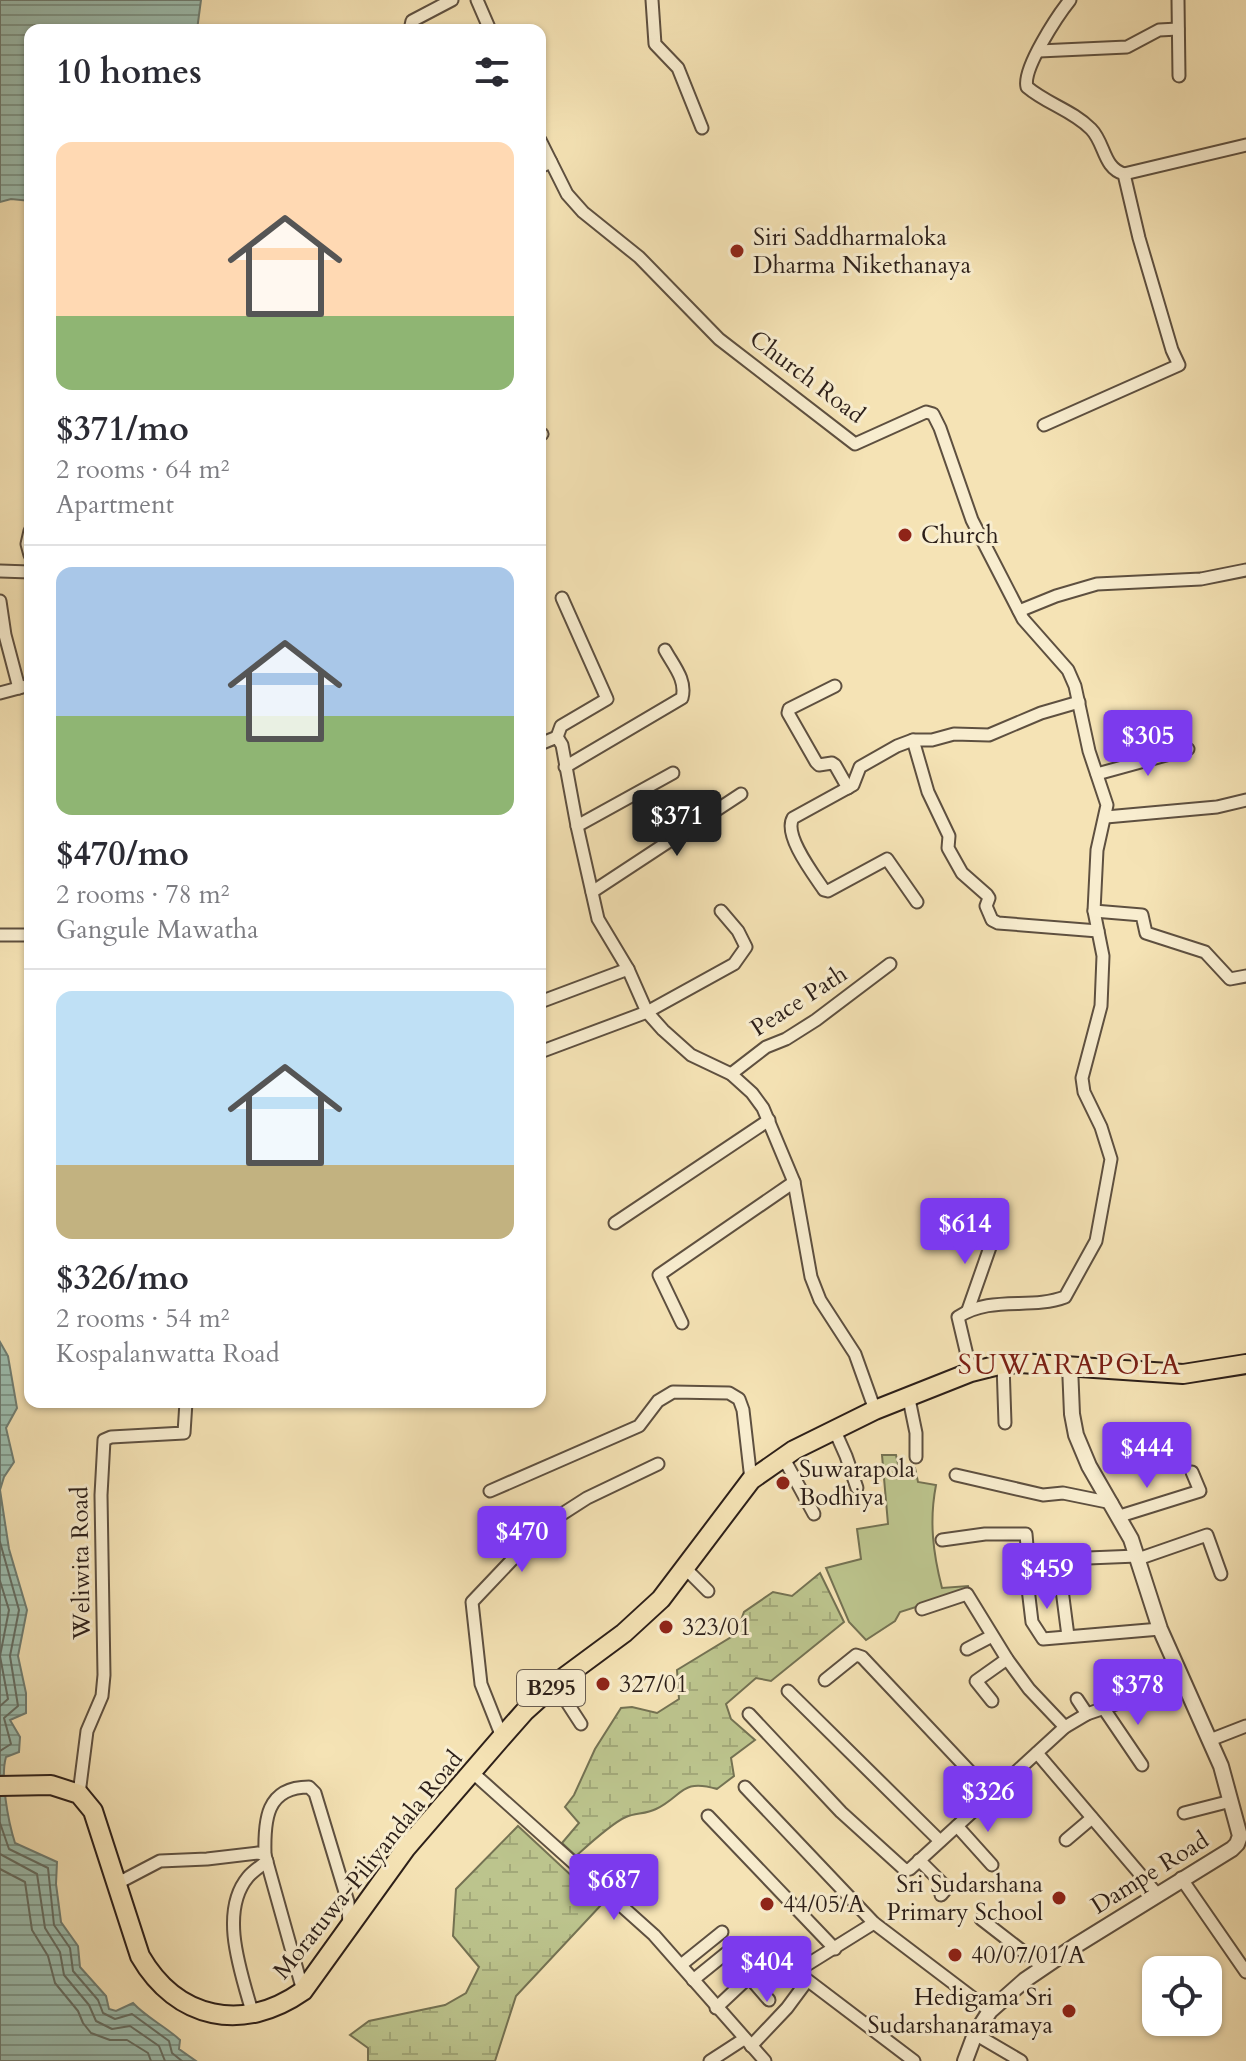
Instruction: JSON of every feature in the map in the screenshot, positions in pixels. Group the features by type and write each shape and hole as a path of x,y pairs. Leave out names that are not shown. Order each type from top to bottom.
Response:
{"main road":[{"name":"Moratuwa-Piliyandala Road","path":"79,1794 93,1811 140,1956 151,1976 179,2000 200,2010 226,2016 253,2015 281,2007 303,1991 406,1848 525,1711 555,1684 624,1633 661,1599 751,1480 783,1457 875,1410 971,1372 1003,1364 1183,1374 1246,1364"},
{"path":"0,1786 51,1785 79,1794"}],"street":[{"path":"411,24 452,0"},
{"path":"477,0 487,24"},
{"path":"652,0 655,44 683,76 702,128"},
{"path":"1070,0 1058,15 1025,80 1027,87 1066,109 1093,131 1112,168 1124,174 1246,145"},
{"path":"1178,0 1179,76"},
{"path":"1039,51 1127,47 1159,30 1178,29"},
{"name":"Church Road","path":"546,165 583,212 648,265 719,339 855,444 926,412 933,414 972,520 1019,611 1033,632 1068,670 1107,805 1097,850 1094,911 1103,956 1101,1006 1082,1078 1084,1092 1101,1127 1111,1159 1096,1241 1065,1297 1053,1302 1011,1303 968,1310"},
{"path":"1044,425 1179,365 1139,238 1124,174"},
{"path":"1019,611 1097,584 1201,579 1246,570"},
{"path":"0,571 24,572"},
{"path":"557,737 561,726 607,699 562,598"},
{"path":"0,601 5,635 24,684"},
{"path":"565,767 682,698 681,678 665,650"},
{"path":"835,686 789,709 788,713 816,762 819,765 835,765 848,788"},
{"path":"0,693 24,687"},
{"path":"917,902 887,859 828,891 824,890 805,862 790,831 793,818 856,783 860,767 883,752 913,740 932,740 954,734 989,735 1041,713 1079,702"},
{"path":"546,741 557,737"},
{"path":"557,737 562,745 598,919 628,969 647,1012 669,1037 691,1055 731,1074 752,1093 769,1120 794,1182 811,1277 820,1300 855,1354 875,1410"},
{"path":"913,740 928,792 949,836 948,848 962,873 989,898 986,906 992,920 1098,931"},
{"path":"1097,774 1188,749"},
{"path":"577,826 673,773"},
{"path":"592,892 741,794"},
{"path":"1106,817 1217,807 1246,800"},
{"path":"546,1050 647,1012 734,964 746,947 738,931 721,911"},
{"path":"1094,911 1142,915 1146,933 1205,952 1230,979 1246,976"},
{"path":"0,935 24,935"},
{"name":"Peace Path","path":"731,1074 766,1047 786,1039 816,1020 890,964"},
{"path":"546,1000 628,969"},
{"path":"615,1223 769,1120"},
{"path":"682,1323 659,1275 794,1182"},
{"path":"971,1372 958,1317 968,1310 995,1233 995,1221"},
{"path":"1003,1364 1005,1423"},
{"name":"Dampe Road","path":"965,2061 975,2034 990,2011 1043,1967 1181,1878 1232,1849 1243,1837 1210,1740 1160,1629 1120,1516 1089,1466 1076,1435 1070,1366"},
{"path":"490,1491 639,1426 658,1401 673,1392 729,1393 739,1399 751,1480"},
{"path":"909,1399 916,1433 916,1457"},
{"name":"Weliwita Road","path":"79,1794 87,1731 102,1696 104,1675 101,1495 104,1440 184,1433 186,1408"},
{"path":"834,1429 857,1488"},
{"path":"783,1457 814,1514"},
{"path":"502,1737 481,1684 472,1602 545,1525 587,1498 658,1464"},
{"path":"1120,1516 1200,1491 1192,1472"},
{"path":"956,1475 1043,1495 1063,1493 1112,1503"},
{"path":"942,1540 975,1535 1026,1534 1028,1558 1137,1558 1207,1535 1221,1574"},
{"path":"685,1568 708,1591"},
{"path":"1019,1574 1027,1580 1028,1606 1037,1633 1043,1639 1160,1629"},
{"path":"1061,1582 1068,1636"},
{"path":"922,1609 967,1594 1029,1689 1065,1727"},
{"path":"967,1649 992,1636"},
{"path":"825,1680 856,1655 862,1657 991,1794"},
{"path":"992,1701 976,1681 1007,1659"},
{"path":"749,1714 841,1812 900,1868 910,1869 1065,1727 1087,1714 1183,1681"},
{"path":"555,1684 581,1724"},
{"path":"788,1691 940,1841"},
{"path":"1077,1699 1087,1714"},
{"path":"1104,1709 1142,1765"},
{"path":"1210,1740 1246,1726"},
{"path":"1037,1753 1157,1894"},
{"path":"472,1772 645,1926 765,2061"},
{"path":"303,1991 266,1858 265,1820 277,1797 298,1787 309,1787 315,1793 348,1902 349,1929"},
{"path":"745,1787 874,1923 990,2011"},
{"path":"1184,1813 1231,1801"},
{"path":"1066,1840 1092,1818"},
{"path":"711,1820 835,1949"},
{"path":"957,1826 992,1865"},
{"path":"118,1883 160,1861 258,1853 266,1858"},
{"path":"253,2015 240,1968 233,1916 247,1878 266,1858"},
{"path":"919,1860 947,1888 941,1895"},
{"path":"1181,1878 1246,1972"},
{"path":"981,1919 1043,1967"},
{"path":"874,1923 801,1971 807,1981 914,2061"},
{"path":"681,1965 722,1932"},
{"path":"693,1980 735,1946"},
{"path":"716,2008 749,1977 769,2000"},
{"path":"710,2061 747,2043 787,2008 807,1981"},
{"path":"975,2034 1021,2061"}],"green space":[{"path":"882,1455 896,1455 899,1468 915,1468 918,1482 936,1485 933,1537 942,1588 968,1586 969,1590 900,1612 895,1621 866,1640 849,1622 826,1568 861,1559 857,1529 888,1524"},
{"path":"820,1573 844,1622 771,1681 756,1678 726,1704 731,1719 755,1740 731,1758 734,1776 717,1789 689,1787 656,1809 626,1817 576,1856 562,1843 579,1823 565,1807 574,1795 595,1749 621,1708 632,1707 657,1713 679,1699 677,1670 736,1634 744,1612 773,1592 792,1596"},
{"path":"518,1826 602,1904 516,1996 495,2061 368,2061 368,2048 350,2035 369,2021 445,2005 466,1993 479,1967 453,1936 456,1889"}],"water":[{"path":"0,0 201,0 198,24 24,24 24,200 0,202"},
{"path":"0,1342 8,1356 17,1408 6,1428 14,1462 0,1490"},
{"path":"0,1490 9,1549 27,1610 18,1656 26,1693 26,1713 10,1720 20,1737 19,1752 6,1757 4,1766 6,1800 15,1843 57,1862 56,1884 61,1922 78,1946 80,1967 106,1996 109,2009 116,2011 133,2003 180,2040 179,2049 196,2061 0,2061"}],"place":[{"name":"Siri Saddharmaloka Dharma Nikethanaya","path":"737,251"},
{"name":"Church","path":"905,535"},
{"name":"Suwarapola Bodhiya","path":"783,1483"},
{"name":"323/01","path":"666,1627"},
{"name":"327/01","path":"603,1684"},
{"name":"Sri Sudarshana Primary School","path":"1059,1898"},
{"name":"44/05/A","path":"767,1904"},
{"name":"40/07/01/A","path":"955,1955"},
{"name":"Hedigama Sri Sudarshanaramaya","path":"1069,2011"}],"district":[{"name":"SUWARAPOLA","path":"1070,1365"}]}
